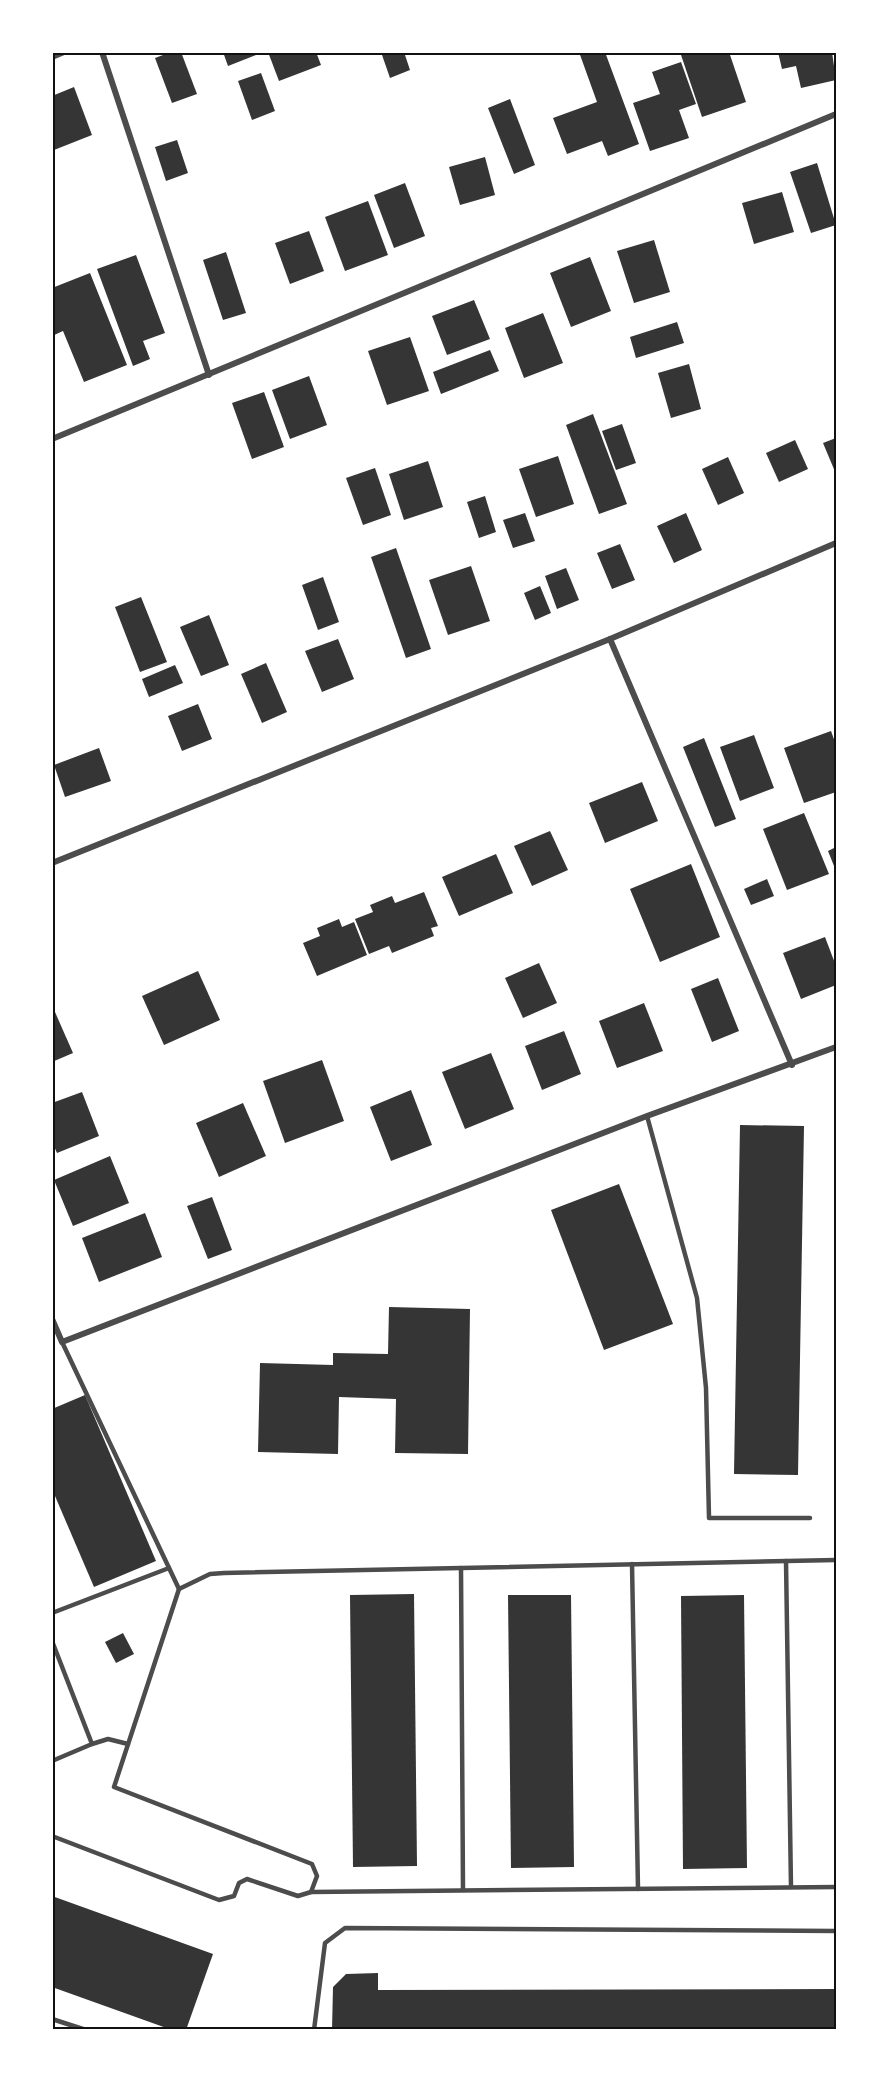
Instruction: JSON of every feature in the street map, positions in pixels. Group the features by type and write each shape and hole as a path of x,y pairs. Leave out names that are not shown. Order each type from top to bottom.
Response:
{"street":[{"path":"52,57 64,52"},
{"path":"102,52 209,375"},
{"path":"52,439 837,114"},
{"path":"52,863 610,639 837,543"},
{"path":"610,639 792,1065"},
{"path":"52,1319 62,1342 647,1116 837,1047"}],"lane":[{"path":"647,1116 698,1298 706,1388 709,1518 810,1518"},
{"path":"62,1342 178,1589 114,1787 312,1864 317,1876 311,1892"},
{"path":"178,1589 210,1574 224,1573 837,1560"},
{"path":"786,1561 791,1887"},
{"path":"632,1564 638,1888"},
{"path":"52,1613 169,1568"},
{"path":"461,1568 463,1890"},
{"path":"52,1641 92,1744"},
{"path":"52,1761 108,1738 128,1744"},
{"path":"52,1836 219,1900 234,1896 239,1882 247,1879 298,1896 311,1892 837,1887"},
{"path":"314,2030 324,1943 345,1928 837,1931"},
{"path":"52,2019 86,2030"}],"building":[{"path":"171,52 181,52 197,94 172,103 155,58"},
{"path":"223,52 255,52 256,55 228,66"},
{"path":"268,52 316,52 321,65 279,81"},
{"path":"381,52 404,52 410,70 390,78"},
{"path":"579,52 605,52 639,144 608,156 602,141 567,154 553,118 597,102"},
{"path":"680,52 729,52 746,102 702,117"},
{"path":"778,52 832,52 836,80 801,88 796,66 782,69"},
{"path":"681,62 696,104 679,110 689,138 650,151 633,103 660,94 652,72"},
{"path":"261,73 275,111 252,120 238,81"},
{"path":"74,87 92,135 54,150 52,96"},
{"path":"510,99 535,165 514,174 488,108"},
{"path":"177,140 188,173 166,181 155,147"},
{"path":"485,157 495,195 460,205 449,167"},
{"path":"817,163 836,225 811,233 790,172"},
{"path":"405,183 425,236 394,248 374,195"},
{"path":"782,192 794,232 754,244 742,203"},
{"path":"368,201 388,255 345,271 325,217"},
{"path":"309,231 324,271 290,284 275,243"},
{"path":"654,240 670,292 634,303 617,251"},
{"path":"226,252 246,313 223,320 203,260"},
{"path":"136,255 165,333 143,341 150,359 133,366 97,269"},
{"path":"590,257 611,311 571,327 550,273"},
{"path":"90,273 127,365 84,382 63,331 52,336 52,288"},
{"path":"474,300 490,339 447,355 432,316"},
{"path":"543,313 563,363 524,378 505,328"},
{"path":"677,322 684,343 636,358 630,337"},
{"path":"410,337 429,391 387,405 368,351"},
{"path":"490,350 499,371 441,394 433,372"},
{"path":"689,364 701,409 671,418 658,373"},
{"path":"309,376 327,425 290,439 272,390"},
{"path":"264,392 284,447 252,459 232,403"},
{"path":"593,414 627,504 599,514 566,425"},
{"path":"622,424 636,463 616,470 602,431"},
{"path":"836,438 836,474 823,443"},
{"path":"795,440 808,469 779,482 766,453"},
{"path":"558,456 574,504 536,517 519,469"},
{"path":"728,457 744,493 718,505 702,469"},
{"path":"428,461 443,507 404,520 389,474"},
{"path":"375,468 391,515 363,525 346,478"},
{"path":"485,496 496,532 479,538 467,502"},
{"path":"525,513 535,541 513,548 503,520"},
{"path":"686,513 702,550 674,563 657,526"},
{"path":"620,544 635,580 612,589 597,553"},
{"path":"396,548 431,649 406,658 371,557"},
{"path":"471,566 490,621 448,635 429,580"},
{"path":"566,568 579,600 557,609 545,576"},
{"path":"323,577 339,622 318,630 302,585"},
{"path":"540,586 551,613 535,620 524,593"},
{"path":"141,597 167,662 140,672 115,607"},
{"path":"209,615 229,665 201,676 180,627"},
{"path":"338,639 354,679 322,692 305,651"},
{"path":"266,663 287,712 262,723 241,674"},
{"path":"175,665 183,683 149,697 142,679"},
{"path":"198,704 212,739 182,751 168,716"},
{"path":"831,731 836,745 836,792 804,803 784,748"},
{"path":"754,735 774,788 740,801 720,747"},
{"path":"704,738 736,819 715,827 683,747"},
{"path":"99,748 111,781 65,797 54,765"},
{"path":"642,782 658,821 605,843 589,803"},
{"path":"804,813 829,874 787,890 763,829"},
{"path":"550,831 568,870 532,886 514,846"},
{"path":"836,847 836,871 828,851"},
{"path":"496,854 513,893 459,916 442,877"},
{"path":"691,864 720,937 660,962 630,889"},
{"path":"767,879 774,896 751,905 744,889"},
{"path":"424,892 438,926 431,928 434,936 392,953 389,946 369,954 355,919 373,912 370,905 392,896 395,903"},
{"path":"339,919 342,927 354,922 367,955 317,976 303,943 320,936 317,928"},
{"path":"825,937 836,966 836,985 801,999 783,953"},
{"path":"539,963 557,1003 523,1018 505,978"},
{"path":"198,971 220,1020 164,1045 142,996"},
{"path":"718,978 739,1031 712,1042 691,989"},
{"path":"644,1003 663,1051 617,1068 599,1021"},
{"path":"55,1012 73,1053 52,1062 52,1013"},
{"path":"564,1031 581,1074 542,1090 525,1046"},
{"path":"491,1053 514,1109 465,1129 442,1072"},
{"path":"322,1060 344,1121 285,1143 263,1081"},
{"path":"411,1090 432,1145 391,1161 370,1107"},
{"path":"82,1092 99,1136 57,1153 52,1142 52,1103"},
{"path":"243,1103 266,1156 219,1177 196,1123"},
{"path":"740,1125 804,1126 798,1475 734,1474"},
{"path":"110,1156 129,1203 73,1226 54,1180"},
{"path":"619,1184 673,1324 604,1350 551,1210"},
{"path":"212,1197 232,1250 208,1259 187,1206"},
{"path":"145,1213 162,1257 99,1282 82,1238"},
{"path":"389,1307 470,1309 468,1454 395,1453 396,1399 339,1397 338,1454 258,1452 260,1363 333,1365 333,1353 388,1354"},
{"path":"85,1395 156,1561 94,1587 52,1489 52,1409"},
{"path":"414,1594 417,1866 353,1867 350,1595"},
{"path":"508,1595 571,1595 574,1867 511,1868"},
{"path":"744,1595 747,1868 683,1869 681,1596"},
{"path":"123,1633 134,1654 116,1663 105,1642"},
{"path":"52,1896 213,1954 186,2030 172,2030 52,1987"},
{"path":"378,1973 378,1990 836,1989 836,2030 332,2030 333,1987 346,1974"}]}
